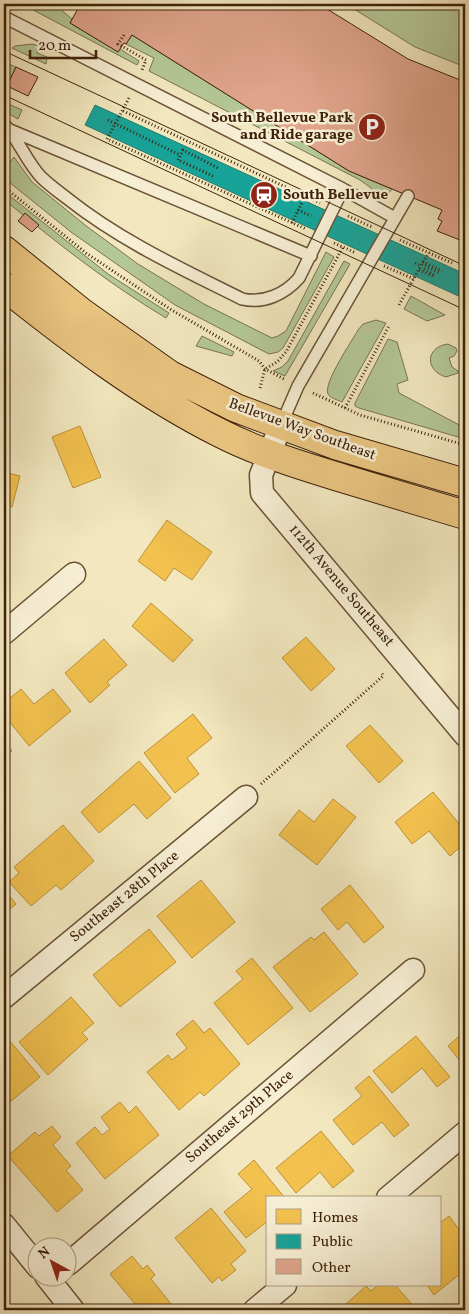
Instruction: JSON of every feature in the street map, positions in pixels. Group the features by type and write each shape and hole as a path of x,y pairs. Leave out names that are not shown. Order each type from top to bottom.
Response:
{"main road":[{"name":"Bellevue Way Southeast","path":"4,250 81,312 170,375 236,408 281,426 465,483"},
{"name":"Bellevue Way Southeast","path":"4,286 108,366 148,392 222,434 269,454 465,515"}],"street":[{"name":"112th Avenue Southeast","path":"281,426 260,475 262,493 465,734"},
{"path":"4,633 74,574"},
{"name":"Southeast 28th Place","path":"4,996 246,797"},
{"name":"Southeast 29th Place","path":"78,1255 413,970"},
{"path":"390,1196 465,1133"},
{"path":"4,1225 28,1254"},
{"path":"55,1286 74,1310"},
{"path":"255,1310 284,1286"}],"lane":[{"path":"4,17 344,189 395,218"},
{"path":"7,127 41,176 90,216 125,240 242,300 254,302 263,300 292,286 299,278 311,256 344,189"},
{"path":"7,127 311,256"},
{"path":"281,426 298,386 408,196"}],"path":[{"path":"123,111 305,196 292,223"},
{"path":"108,120 180,155"},
{"path":"108,139 311,232"},
{"path":"213,176 178,160 183,150 218,168"},
{"path":"4,165 7,160"},
{"path":"4,187 86,254 170,309 259,361 265,370 284,380"},
{"path":"298,210 305,214"},
{"path":"260,388 265,370 277,362 286,352 343,247 332,242"},
{"path":"399,305 429,253"},
{"path":"414,263 441,272"},
{"path":"345,408 389,326"},
{"path":"329,401 360,416 465,445"},
{"path":"246,797 383,676 382,668"}],"green space":[{"path":"22,4 54,4 72,19 70,23 117,51 120,49 139,61 137,65"},
{"path":"346,4 465,4 465,67 415,47"},
{"path":"132,35 349,171 392,189 389,194 381,199 376,199 371,188 360,180 149,71 154,58 126,44"},
{"path":"32,44 39,46 37,53 47,57 46,64 12,48"},
{"path":"4,62 16,67 7,86 4,84"},
{"path":"4,102 22,110 18,119 4,111"},
{"path":"14,157 32,182 85,225 138,264 204,304 272,338 286,331 326,252 334,257 283,348 278,352 269,354 175,305 71,232 4,178 4,170"},
{"path":"10,196 108,274 169,313 166,318 124,291 64,248 6,201"},
{"path":"344,261 350,264 285,376 273,371 282,367 288,361"},
{"path":"411,296 445,315 427,321 404,309"},
{"path":"376,320 386,323 342,402 332,398 328,394 328,389 339,362 363,324"},
{"path":"202,336 234,352 232,356 196,346"},
{"path":"388,339 397,342 408,380 397,384 399,393 465,428 465,439 355,406"},
{"path":"448,344 456,348 457,351 454,356 449,358 452,367 458,373 446,377 434,370 431,365 431,359 435,350 440,346"}],"building: Homes":[{"path":"80,426 101,477 73,488 52,437"},
{"path":"4,472 20,476 12,507 4,505"},
{"path":"167,520 212,552 192,580 174,568 165,581 138,561"},
{"path":"151,603 193,640 173,662 132,626"},
{"path":"306,637 335,669 311,691 282,658"},
{"path":"104,639 127,665 107,682 110,685 90,703 65,673"},
{"path":"21,689 34,704 53,689 71,711 29,746 4,715 4,703"},
{"path":"193,714 212,738 187,758 199,774 175,793 144,753"},
{"path":"370,725 403,761 379,783 346,746"},
{"path":"4,742 12,751 4,758"},
{"path":"139,761 171,798 147,819 134,804 99,833 81,812"},
{"path":"433,792 465,831 465,843 450,856 429,831 412,844 395,822"},
{"path":"333,799 356,817 317,865 279,835 299,810 314,822"},
{"path":"63,825 94,861 61,890 56,885 31,906 9,882 19,873 14,867"},
{"path":"201,880 235,922 192,958 157,916"},
{"path":"350,885 384,927 364,943 347,922 338,930 321,909"},
{"path":"4,890 16,904 4,914"},
{"path":"149,929 176,962 120,1007 93,975"},
{"path":"324,932 358,974 310,1012 273,967 311,937 314,940"},
{"path":"252,958 293,1008 248,1045 214,1003 243,979 236,971"},
{"path":"71,997 94,1023 82,1033 88,1039 48,1075 19,1042"},
{"path":"193,1020 204,1033 210,1028 240,1064 204,1096 200,1092 179,1110 147,1072 168,1055 172,1060 187,1048 176,1034"},
{"path":"465,1031 465,1067 448,1046"},
{"path":"416,1036 450,1077 437,1087 422,1068 392,1093 373,1071"},
{"path":"9,1040 40,1077 4,1107 4,1044"},
{"path":"369,1076 409,1125 394,1137 382,1122 353,1145 333,1120 362,1096 355,1088"},
{"path":"120,1102 129,1113 136,1106 159,1135 105,1179 76,1143 95,1127 102,1135 110,1129 101,1117"},
{"path":"52,1126 61,1137 53,1145 71,1166 66,1170 83,1190 57,1212 8,1156 35,1132 39,1136"},
{"path":"321,1131 354,1171 333,1188 320,1172 296,1193 276,1168"},
{"path":"254,1160 283,1196 266,1196 266,1223 246,1238 224,1212 252,1189 238,1174"},
{"path":"211,1208 246,1251 231,1264 236,1270 222,1281 219,1277 212,1283 175,1238"},
{"path":"449,1216 465,1237 465,1270 434,1295 428,1286 442,1286 442,1221"},
{"path":"132,1256 143,1269 147,1265 155,1275 151,1279 176,1310 140,1310 110,1274"},
{"path":"366,1286 371,1291 377,1286 396,1286 417,1310 349,1310 351,1309 346,1304"}],"building: Public":[{"path":"95,105 465,274 465,299 85,125"}],"building: Other":[{"name":"South Bellevue Park and Ride garage","path":"77,4 319,4 408,59 465,82 465,242 437,231 442,221 438,219 442,210 349,171 132,35 118,52 70,23 80,5"},
{"path":"16,67 38,77 28,96 7,86"},
{"path":"25,213 39,225 32,232 18,221"}],"tram line":[{"path":"4,51 465,266"},
{"path":"4,95 465,310"}],"place":[{"name":"South Bellevue Park and Ride garage","path":"372,127"},
{"name":"South Bellevue","path":"264,195"}]}
